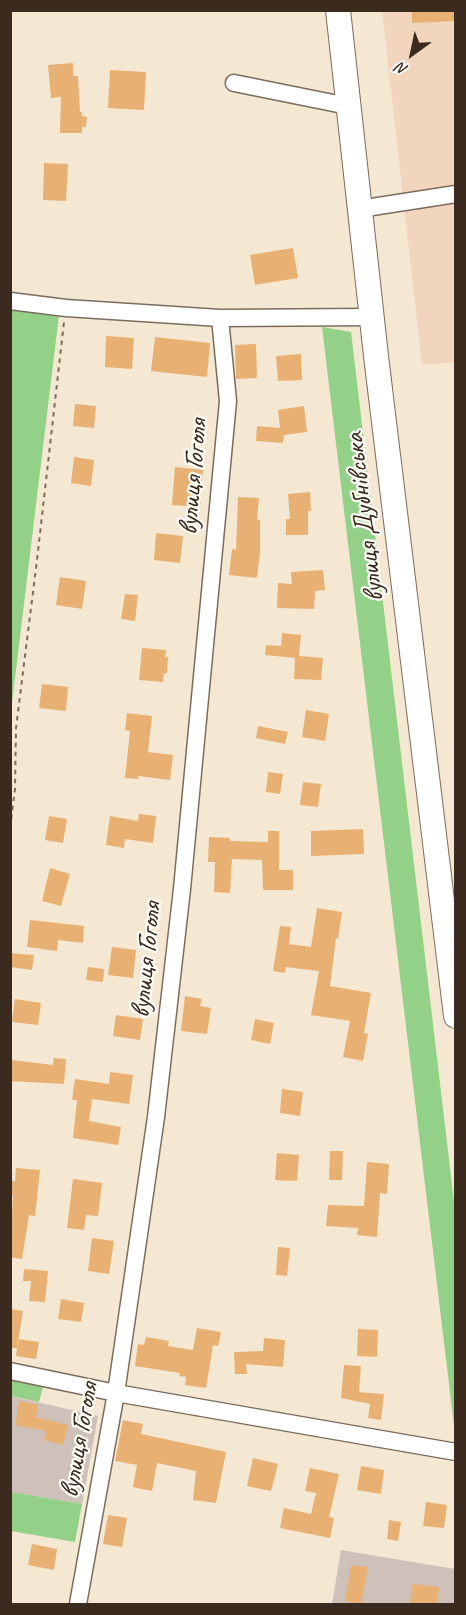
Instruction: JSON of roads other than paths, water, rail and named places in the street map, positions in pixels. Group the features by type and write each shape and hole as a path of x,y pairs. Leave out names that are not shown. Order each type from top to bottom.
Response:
{"highway":[{"name":"вулиця Дубнівська","path":"343,15 348,106 371,317 452,959 456,1016"}],"street":[{"path":"234,83 348,106"},
{"path":"359,209 456,194"},
{"path":"10,301 66,308 220,318 371,317"},
{"name":"вулиця Гоголя","path":"78,1605 116,1392 156,1117 182,889 228,401 220,318"},
{"path":"10,1371 456,1452"}]}
